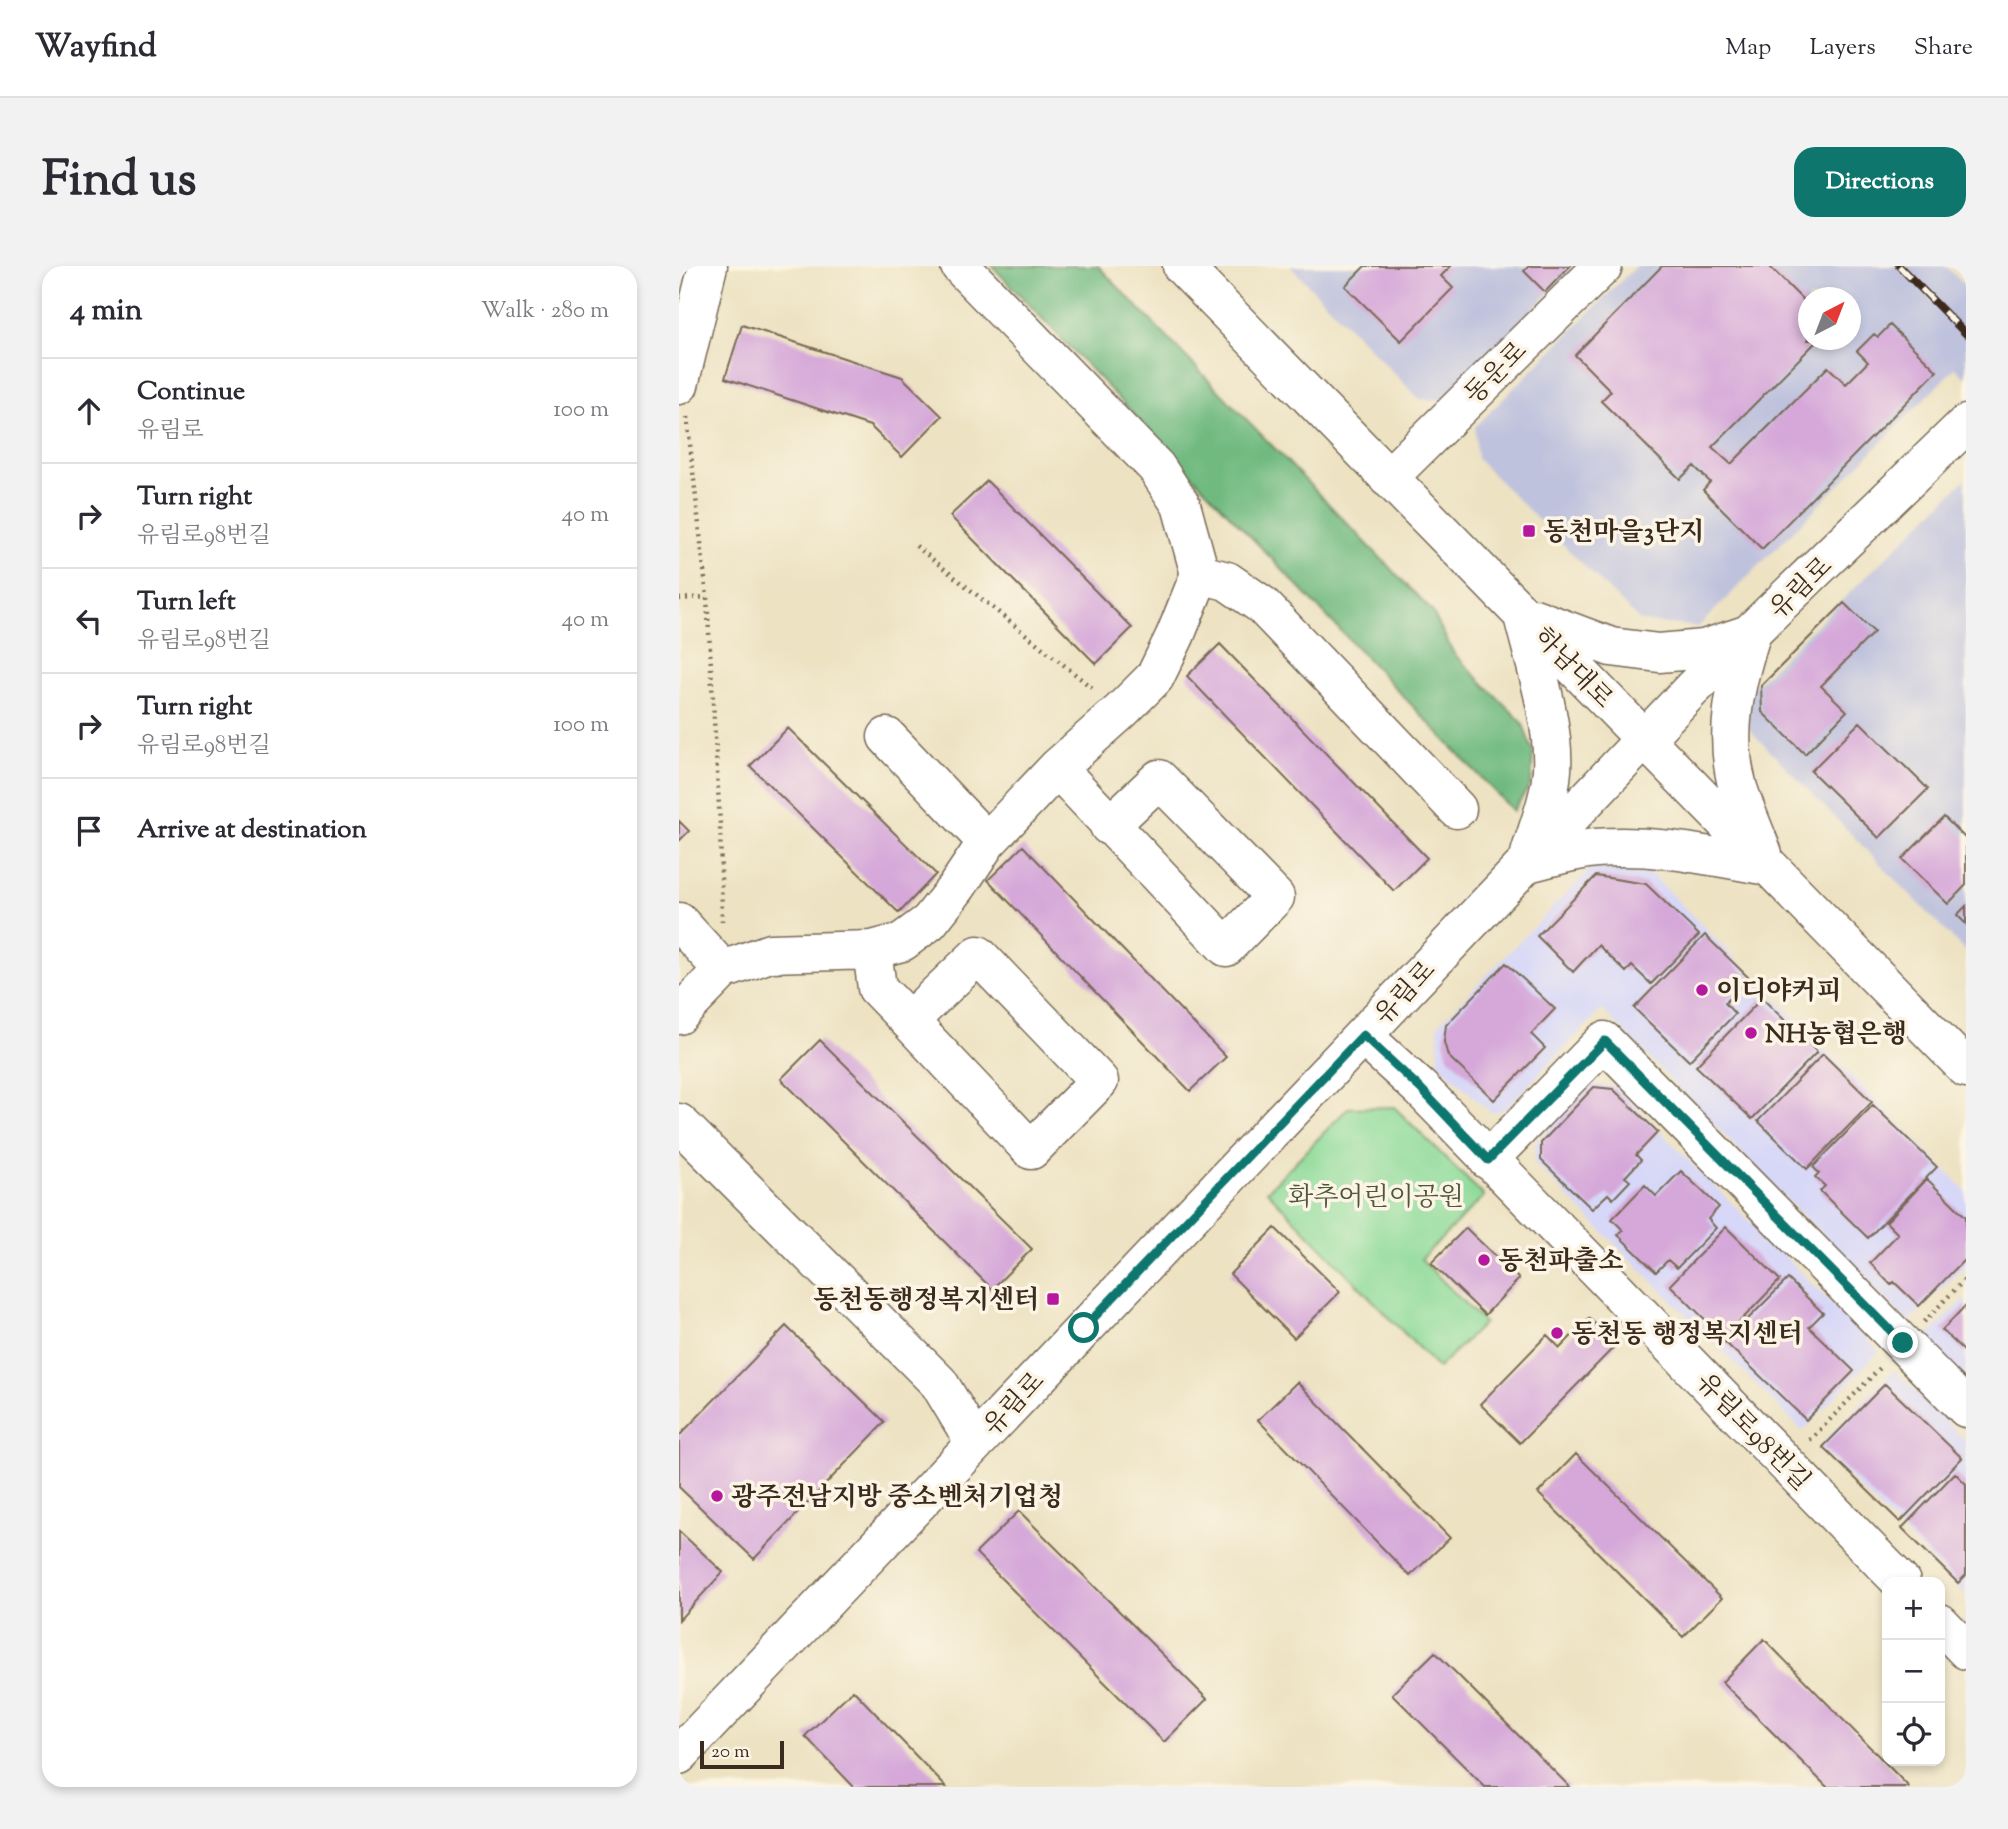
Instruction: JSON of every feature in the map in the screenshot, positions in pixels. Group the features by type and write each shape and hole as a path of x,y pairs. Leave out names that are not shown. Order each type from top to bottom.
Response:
{"street":[{"path":"681,379 708,266"},
{"path":"679,1015 723,970 770,953 812,954 873,950 902,942 929,922 987,842 1057,768 1121,711 1154,677 1175,636 1200,574 1181,505 1156,467 960,266"},
{"name":"하남대로","path":"1182,266 1966,1069"},
{"name":"동운로","path":"1388,478 1603,266"},
{"name":"유림로","path":"679,1755 1644,739 1966,424"},
{"path":"1200,574 1227,581 1262,605 1457,809"},
{"path":"1522,614 1611,647 1659,653 1704,649 1752,633"},
{"path":"1522,614 1550,738 1552,770 1547,797 1527,863 1593,848 1636,846 1675,848 1768,866"},
{"path":"1752,633 1737,678 1731,713 1732,754 1738,787 1768,866"},
{"path":"887,737 987,842"},
{"path":"1057,768 1109,826"},
{"path":"679,922 723,970"},
{"path":"873,950 877,988 1031,1150 1099,1082 978,955 909,1021"},
{"name":"유림로98번길","path":"1363,1035 1421,1089 1896,1577"},
{"path":"1488,1160 1605,1041 1966,1408"},
{"path":"679,1123 939,1383 975,1443"},
{"path":"1945,1628 1966,1650"}],"path":[{"path":"681,379 707,597 720,824 723,970"},
{"path":"916,546 1121,711"},
{"path":"679,599 707,597"}],"shaded area":[{"path":"1290,266 1576,266 1442,400 1419,399"},
{"path":"1636,266 1946,266 1966,287 1966,378 1955,368 1698,627 1640,621 1477,459 1475,427"},
{"path":"1966,479 1966,952 1746,726 1746,694"},
{"path":"1592,867 1652,875 1966,1191 1966,1264 1907,1323 1602,1009 1505,1109 1491,1113 1439,1064 1438,1025"},
{"path":"1592,1084 1616,1087 1879,1351 1803,1431 1534,1163 1535,1143"},
{"path":"1966,1298 1966,1386 1922,1342"},
{"path":"1894,1370 1966,1441 1966,1596 1819,1447"}],"green space":[{"path":"992,266 1098,266 1432,611 1454,654 1522,722 1533,752 1531,784 1513,811"},
{"name":"화추어린이공원","path":"1394,1107 1484,1196 1421,1259 1484,1323 1438,1368 1267,1191 1348,1108"}],"building":[{"path":"1365,266 1451,266 1441,276 1453,288 1401,341 1345,286"},
{"path":"1529,266 1570,266 1545,292 1524,271"},
{"path":"1662,266 1769,266 1798,295 1798,350 1808,350 1712,447 1731,464 1828,367 1846,384 1868,362 1857,351 1861,350 1874,334 1878,337 1890,325 1937,371 1762,549 1703,490 1710,482 1694,466 1680,479 1601,401 1611,391 1575,355"},
{"path":"742,325 902,377 942,416 902,457 870,426 725,378"},
{"path":"987,481 1132,628 1096,664 950,516"},
{"path":"1844,603 1874,632 1821,686 1847,711 1805,754 1762,712 1761,686"},
{"path":"1220,644 1427,858 1394,891 1187,676"},
{"path":"1860,722 1928,789 1879,838 1811,771"},
{"path":"788,728 936,874 899,913 750,766"},
{"path":"1944,817 1966,839 1966,885 1948,904 1902,859"},
{"path":"679,821 689,831 679,841"},
{"path":"1023,846 1226,1057 1190,1091 988,880"},
{"path":"1596,876 1646,884 1699,935 1651,984 1632,966 1626,972 1598,945 1573,972 1537,936"},
{"path":"1966,906 1966,924 1957,915"},
{"path":"1705,935 1749,978 1725,1003 1735,1014 1689,1061 1634,1008"},
{"path":"1506,963 1555,1009 1531,1034 1545,1048 1494,1100 1448,1056 1444,1042 1446,1025"},
{"path":"1762,998 1817,1052 1752,1119 1696,1066"},
{"path":"820,1040 1032,1249 992,1289 781,1079"},
{"path":"1823,1054 1872,1102 1807,1169 1758,1121"},
{"path":"1594,1087 1613,1089 1658,1132 1636,1155 1641,1160 1625,1177 1630,1181 1613,1199 1608,1194 1592,1209 1541,1160 1541,1143"},
{"path":"1873,1105 1937,1167 1868,1238 1820,1191 1825,1186 1815,1177 1819,1173 1813,1167"},
{"path":"1681,1171 1719,1207 1708,1219 1716,1228 1677,1268 1668,1260 1656,1272 1618,1235 1623,1230 1612,1219 1645,1185 1656,1196"},
{"path":"1927,1179 1966,1217 1966,1258 1919,1306 1894,1282 1891,1285 1870,1263 1898,1234 1886,1222"},
{"path":"1726,1227 1780,1280 1724,1338 1670,1285"},
{"path":"1275,1228 1340,1292 1294,1338 1230,1274"},
{"path":"1466,1228 1519,1279 1485,1315 1431,1263"},
{"path":"1788,1279 1823,1313 1809,1327 1854,1371 1806,1420 1725,1342"},
{"path":"1966,1305 1966,1353 1942,1330"},
{"path":"1589,1318 1616,1345 1520,1443 1480,1404 1547,1335 1560,1348"},
{"path":"786,1326 885,1422 754,1559 679,1487 679,1436"},
{"path":"1297,1382 1450,1538 1410,1576 1258,1420"},
{"path":"1885,1384 1962,1458 1900,1522 1823,1447"},
{"path":"1576,1454 1722,1598 1683,1637 1538,1493"},
{"path":"1955,1473 1966,1484 1966,1575 1958,1583 1902,1528"},
{"path":"1019,1511 1207,1699 1164,1742 976,1553"},
{"path":"679,1531 723,1572 679,1620"},
{"path":"1764,1639 1882,1759 1882,1766 1888,1766 1909,1787 1827,1787 1722,1682"},
{"path":"1435,1652 1570,1787 1485,1787 1392,1694"},
{"path":"853,1690 946,1787 854,1787 805,1736"}],"railway":[{"path":"1899,266 1966,334"}],"place":[{"name":"동천마을3단지","path":"1529,531"},
{"name":"이디야커피","path":"1702,990"},
{"name":"NH농협은행","path":"1751,1033"},
{"name":"동천파출소","path":"1484,1260"},
{"name":"동천동행정복지센터","path":"1053,1299"},
{"name":"동천동 행정복지센터","path":"1557,1333"},
{"name":"광주전남지방 중소벤처기업청","path":"717,1496"}],"route":[{"path":"1084,1328 1363,1035 1421,1089 1488,1160 1605,1041 1903,1343"}]}
